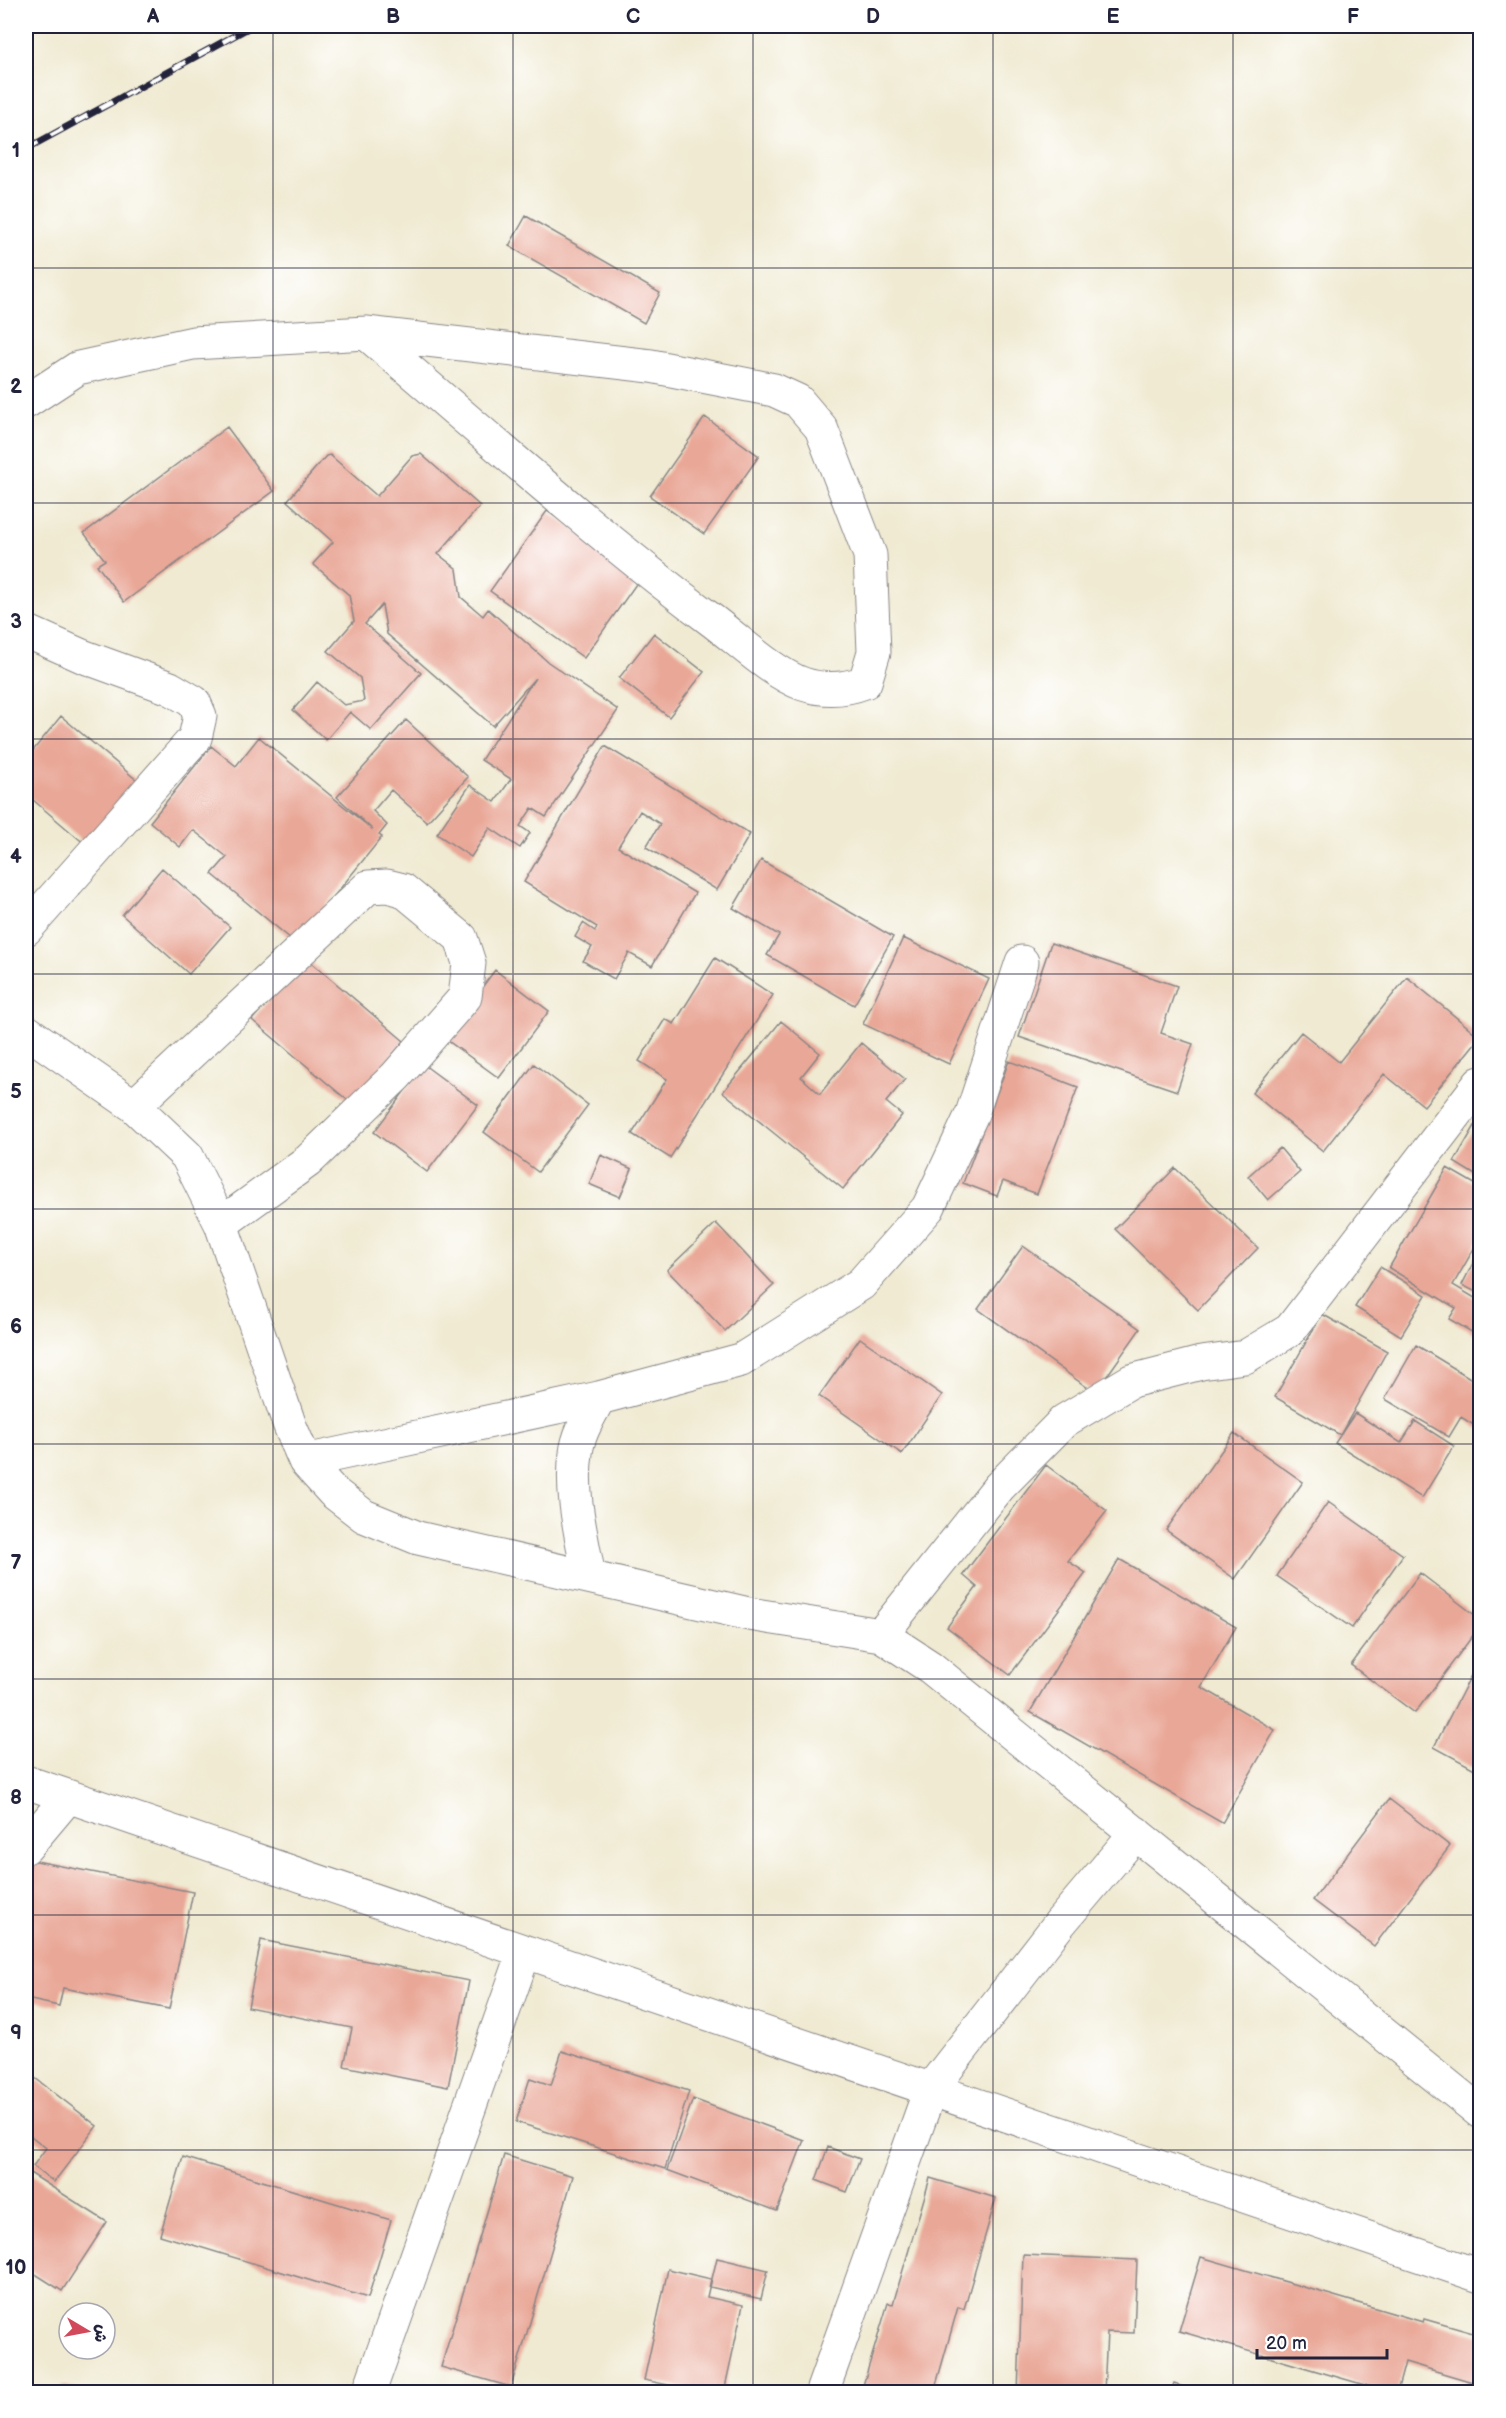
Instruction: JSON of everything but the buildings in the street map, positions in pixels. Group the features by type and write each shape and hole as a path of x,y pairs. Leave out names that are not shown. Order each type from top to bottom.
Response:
{"street":[{"path":"26,402 78,368 193,343 366,333 651,366 774,390 798,401 821,428 870,555 874,652 865,682 850,688 827,689 801,684 774,667 645,570 366,333"},
{"path":"26,631 82,656 170,688 195,702 200,716 195,738 26,929"},
{"path":"134,1106 368,887 387,885 403,890 460,938 469,963 465,997 396,1076 308,1161 221,1224"},
{"path":"305,1461 599,1398 741,1360 861,1284 928,1208 972,1114 1022,962"},
{"path":"26,1032 134,1106 187,1156 221,1224 290,1426 305,1461 333,1492 364,1516 418,1538 748,1614 881,1635 930,1667 1480,2112"},
{"path":"881,1635 999,1487 1064,1421 1131,1382 1201,1363 1245,1357 1290,1330 1480,1083"},
{"path":"589,1577 575,1499 576,1452 584,1427 599,1398"},
{"path":"26,1782 1480,2276"},
{"path":"26,1847 68,1797"},
{"path":"822,2392 930,2090 1060,1923 1136,1833"},
{"path":"369,2392 524,1953"}],"railway":[{"path":"26,149 252,26"}]}
